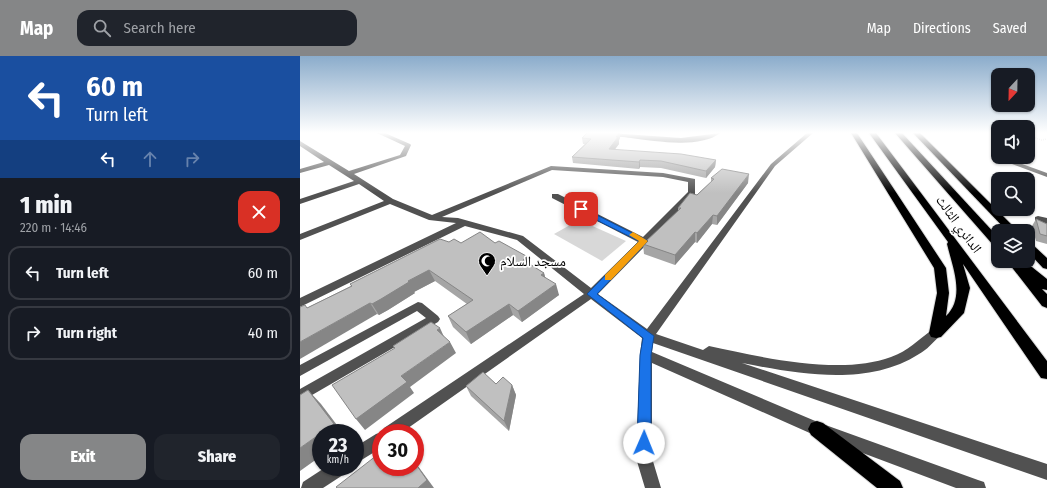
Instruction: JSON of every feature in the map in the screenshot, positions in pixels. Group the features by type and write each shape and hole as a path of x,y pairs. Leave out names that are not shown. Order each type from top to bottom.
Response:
{"highway":[{"path":"867,153 940,268 943,293 936,333"},
{"name":"الدائري الثالث","path":"887,153 950,237 1047,373"},
{"name":"الدائري الثالث","path":"917,153 991,236"},
{"path":"921,153 922,159"},
{"path":"936,153 1006,224"},
{"path":"936,333 957,314 964,288 950,237"},
{"path":"1035,253 1047,265"},
{"path":"1019,268 1047,302"},
{"path":"1025,268 1047,286"},
{"path":"817,429 893,488"}],"street":[{"path":"315,153 390,201 432,218 464,223 520,238 591,294 648,336 1047,472"},
{"path":"348,174 403,156 404,153"},
{"path":"653,488 644,458 646,355 648,336 772,165 786,153"},
{"path":"300,171 330,162"},
{"path":"1014,164 1047,175"},
{"path":"402,424 591,294 692,193 692,181 663,175 551,168 432,218"},
{"path":"300,202 360,182"},
{"path":"555,196 644,241"},
{"path":"300,237 390,201"},
{"path":"300,303 464,223"},
{"path":"300,371 418,306 434,319 300,396"},
{"path":"667,342 803,368 844,369 884,364 915,351 936,333"},
{"path":"646,355 817,429 978,488"},
{"path":"309,488 327,476"}],"shaded area":[{"path":"579,220 626,241 602,261 554,234"}],"building":[{"path":"576,153 669,153 716,160 706,171 661,161 640,160 639,162 572,157"},
{"path":"722,169 749,174 717,216 713,215 697,233 695,232 675,255 643,244 681,208 678,208 690,193 697,195 714,179 711,178"},
{"path":"1036,219 1047,224 1047,236 1040,234"},
{"path":"480,232 495,243 499,241 528,257 523,260 544,273 541,275 556,284 518,311 509,304 466,332 448,316 473,300 429,270 408,281 409,282 381,299 372,304 370,303 300,342 300,307 305,305 307,308 352,286 350,284 440,239 449,242 454,239 461,243"},
{"path":"431,322 440,328 437,330 450,342 401,376 407,382 356,419 332,385 395,348 393,346"},
{"path":"483,372 496,384 503,377 512,385 504,421 466,386"},
{"path":"308,390 334,424 312,424 312,440 300,448 300,395"},
{"path":"372,459 372,476 424,476 427,480 418,488 336,487 350,476 364,476 364,465"}],"slow traffic":[{"path":"608,278 644,241 633,235"}],"place":[{"name":"مسجد السلام","path":"487,276"}],"route":[{"path":"581,209 644,241 591,294 648,336 646,355 644,443"}]}
